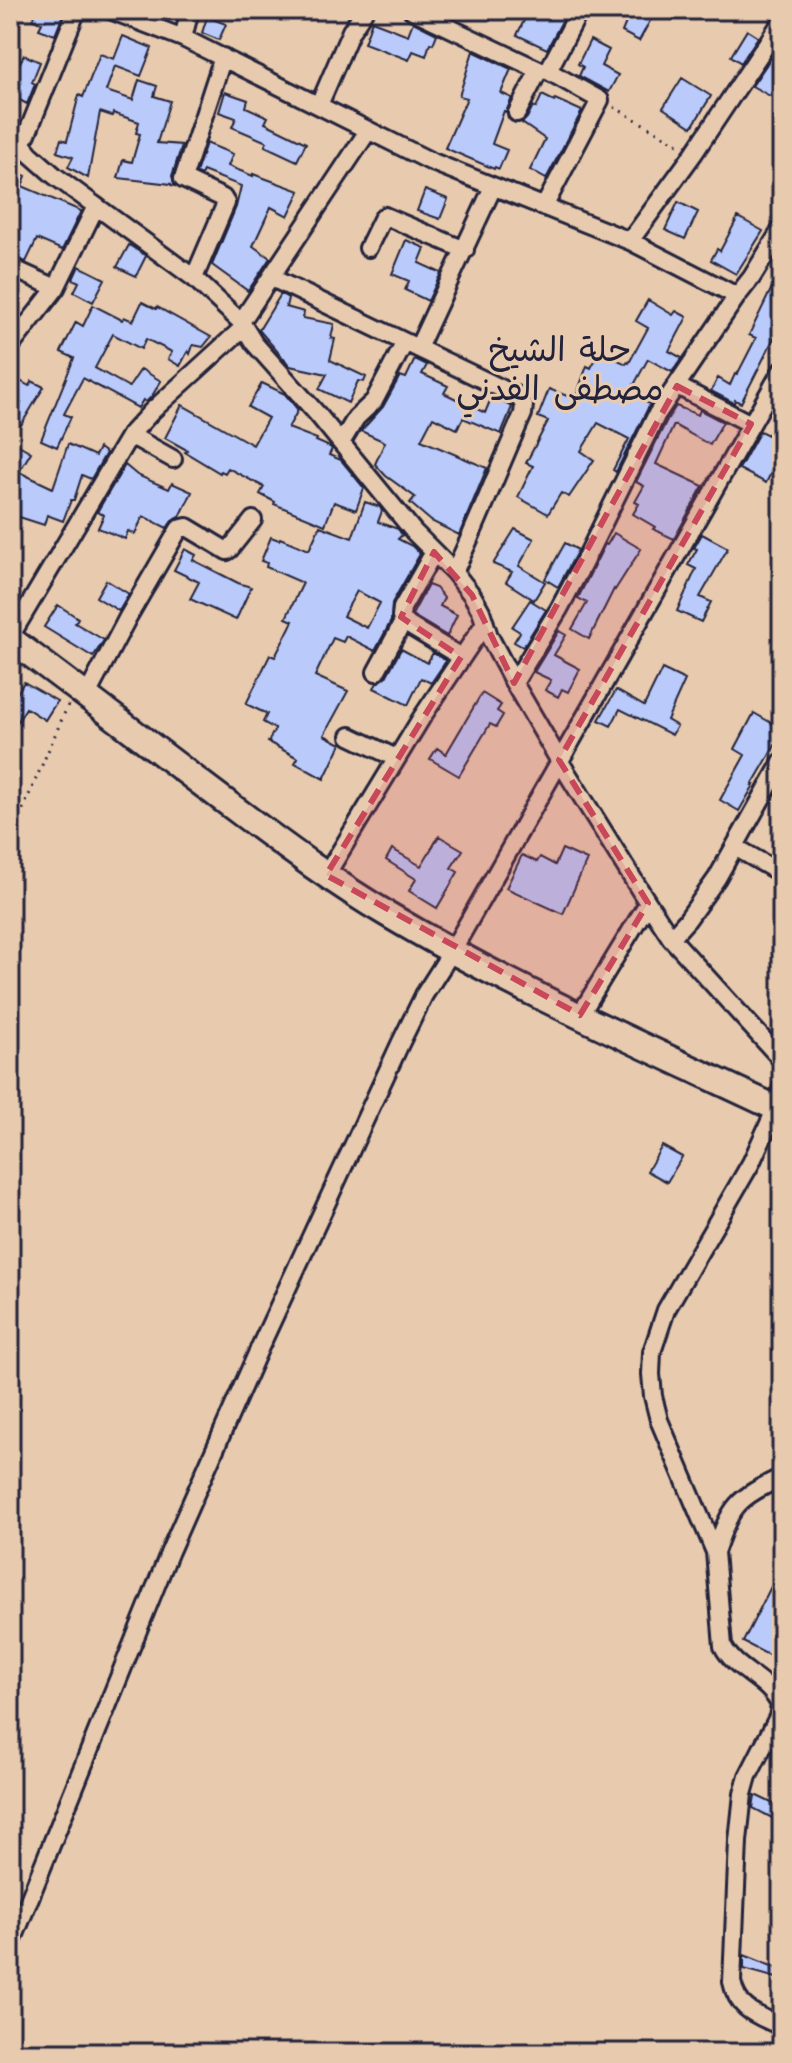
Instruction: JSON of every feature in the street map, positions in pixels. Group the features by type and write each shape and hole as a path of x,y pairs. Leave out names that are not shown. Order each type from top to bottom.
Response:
{"street":[{"path":"15,136 27,134 77,10"},
{"path":"110,10 183,38 430,161 630,241 737,296"},
{"path":"183,38 190,10"},
{"path":"319,105 351,31 365,10"},
{"path":"412,10 543,70 600,100 544,207"},
{"path":"517,113 580,10"},
{"path":"630,241 694,153 782,21"},
{"path":"194,278 226,203 223,198 183,179 223,57"},
{"path":"368,131 243,325 130,435 10,638 326,875 385,912 452,951 580,1015 780,1102 746,1172 666,1310 652,1352 651,1374 659,1420 715,1552 724,1650 770,1689 780,1705 778,1717 748,1776 741,1802 732,1982 737,2000 743,2006 782,2027"},
{"path":"15,136 55,176 194,278 243,325 254,343 319,416 414,532 454,572 472,595 489,636 559,760 671,938 782,1060"},
{"path":"341,443 356,418 374,401 411,345 465,250 493,187"},
{"path":"10,347 56,288 96,206"},
{"path":"368,248 385,216 465,250"},
{"path":"514,683 583,564 657,414 752,277 782,228"},
{"path":"10,267 56,288"},
{"path":"272,278 519,397 524,405 523,414 454,572"},
{"path":"10,1947 170,1551 253,1361 400,1044 424,995 452,951 782,370"},
{"path":"677,386 751,424"},
{"path":"130,435 173,459"},
{"path":"82,691 179,529 187,527 227,551 253,520"},
{"path":"434,552 402,608 401,617 403,622 461,657"},
{"path":"376,672 403,622"},
{"path":"326,875 396,758 485,623"},
{"path":"350,736 396,758"},
{"path":"671,938 717,878 782,762"},
{"path":"735,847 782,874"},
{"path":"580,1015 648,903"},
{"path":"715,1552 735,1506 756,1490 782,1477"}],"path":[{"path":"600,100 677,143"},
{"path":"10,839 82,691"}],"highlighted area":[{"path":"677,386 751,424 559,760 648,903 580,1015 326,875 461,657 401,617 434,552 472,595 514,683"}],"building":[{"path":"37,10 65,10 55,35 39,29 42,23 33,20"},
{"path":"529,10 568,10 547,49 517,35"},
{"path":"631,10 656,10 639,41 622,32"},
{"path":"207,17 226,24 219,40 202,33"},
{"path":"372,21 408,35 413,22 437,34 426,56 413,51 409,60 364,43"},
{"path":"747,30 758,37 741,63 731,56"},
{"path":"123,36 152,48 141,76 115,66 106,91 133,100 139,80 157,86 154,96 170,101 157,143 182,145 172,176 175,186 118,178 123,160 132,162 140,134 136,133 139,122 113,113 112,116 100,112 88,178 68,167 73,157 57,152 61,139 67,141 79,95 83,97 100,54 114,59"},
{"path":"590,40 609,50 601,66 618,75 609,92 579,76 583,67 578,64"},
{"path":"777,49 782,52 782,88 776,85 770,96 752,86"},
{"path":"473,51 511,69 501,93 512,98 492,144 507,150 499,169 445,148 467,98 459,96"},
{"path":"24,55 40,62 27,104 10,95 10,81"},
{"path":"682,78 711,96 692,127 663,108"},
{"path":"225,92 248,100 246,107 268,117 265,123 306,143 297,161 265,146 267,142 232,127 236,118 219,112"},
{"path":"542,95 582,111 546,179 530,170 545,139 522,123 533,106 536,108"},
{"path":"206,143 233,154 228,166 300,191 288,216 271,207 253,246 270,258 248,291 212,265 236,207 241,186 203,171 201,175 196,173"},
{"path":"10,169 26,176 22,186 81,211 62,250 37,239 26,262 10,256 10,227 20,204 15,202 10,213"},
{"path":"425,190 448,199 440,219 417,211"},
{"path":"678,202 698,212 685,239 665,230"},
{"path":"738,217 763,231 736,274 711,260 717,249 720,251"},
{"path":"406,240 425,248 419,263 441,273 428,301 405,290 409,281 392,274"},
{"path":"129,245 146,256 136,276 117,267"},
{"path":"79,266 105,279 93,302 74,292 79,282 73,279"},
{"path":"782,267 782,322 741,403 735,400 734,403 711,391 718,378 730,385 737,375 756,338 749,335"},
{"path":"281,294 288,298 286,307 304,312 303,318 334,324 331,338 335,339 330,360 366,377 364,382 358,381 348,403 319,389 327,374 290,366 259,330"},
{"path":"648,300 673,315 676,311 687,317 669,351 682,358 672,372 648,359 629,394 650,404 616,472 613,470 629,439 598,423 581,451 594,460 569,497 561,493 548,514 518,497 533,466 526,463 548,421 538,417 549,389 575,399 587,366 591,368 600,351 629,363 648,328 636,321"},
{"path":"142,302 211,337 203,347 193,345 180,366 168,359 172,352 146,339 141,349 113,334 95,368 129,387 141,369 161,381 152,396 146,402 143,400 138,408 83,378 64,414 71,417 57,447 41,440 74,358 61,352 76,322 83,326 93,305 122,320 124,317 133,321"},
{"path":"415,359 427,365 422,374 448,386 444,393 485,413 492,396 512,407 501,434 463,418 457,429 433,417 421,440 487,468 459,535 431,521 410,503 415,497 375,464 385,442 361,431 383,407 400,376 406,378"},
{"path":"10,375 29,386 32,381 44,387 21,425 13,420 21,403 10,398"},
{"path":"262,383 285,394 298,410 288,428 330,447 329,455 341,460 364,488 356,510 334,502 325,525 274,504 260,494 264,487 228,468 225,473 220,473 165,438 182,405 253,445 268,418 248,407"},
{"path":"676,406 698,415 700,410 723,422 710,445 674,425 656,464 703,486 674,539 633,514 639,504 635,502 644,486 636,482"},
{"path":"782,407 782,451 766,483 739,469 760,431 768,435"},
{"path":"10,440 31,452 19,472 53,488 68,444 95,456 99,448 106,453 91,479 82,475 63,521 47,515 44,525 10,514"},
{"path":"125,465 137,475 169,489 172,483 192,492 180,517 167,528 143,516 135,534 128,531 125,539 98,528 104,515 97,512"},
{"path":"365,502 380,507 382,511 378,522 398,529 402,535 398,539 420,554 392,603 391,621 375,651 346,636 343,642 333,638 315,676 348,691 324,735 341,744 324,779 295,763 298,758 268,742 275,729 263,722 267,714 246,704 270,655 275,657 293,621 286,618 303,583 266,567 267,563 261,561 271,537 309,550 320,526 352,538","holes":["357,591 380,603 367,628 343,616"]},
{"path":"515,529 534,539 519,566 545,582 534,600 506,582 512,572 493,564"},
{"path":"614,533 641,549 614,589 589,639 572,629 587,603 578,598 605,544"},
{"path":"702,534 728,548 700,597 711,602 701,622 677,611 696,569 688,565"},
{"path":"565,543 578,550 558,587 545,579"},
{"path":"185,549 196,555 193,560 251,587 236,620 190,599 199,582 174,570"},
{"path":"106,580 129,594 119,611 96,597"},
{"path":"428,585 436,588 444,598 440,606 457,615 447,636 412,615"},
{"path":"530,600 546,610 523,647 514,642 520,632 512,627"},
{"path":"58,605 78,618 75,623 104,640 93,657 44,627"},
{"path":"559,631 566,635 554,655 580,669 568,692 562,689 558,697 545,690 551,680 534,672"},
{"path":"401,649 427,663 433,653 446,661 431,683 421,678 408,705 374,688 386,677"},
{"path":"662,669 685,680 667,720 677,726 672,735 620,709 611,726 599,720 616,690 644,706"},
{"path":"24,682 57,701 45,720 26,708 10,734 10,705"},
{"path":"482,693 501,705 497,711 503,715 496,727 490,724 459,776 430,759 437,748 446,754"},
{"path":"754,713 782,729 782,745 777,742 739,811 720,800 745,755 735,749"},
{"path":"439,836 463,850 451,868 458,872 437,908 409,891 416,879 386,860 392,849 421,866"},
{"path":"562,849 587,860 563,914 506,888 522,855 537,862 540,857 555,865"},
{"path":"662,1146 682,1157 667,1182 647,1171"},
{"path":"782,1565 782,1648 776,1659 743,1642"},
{"path":"755,1795 782,1808 782,1823 753,1808"},
{"path":"744,1955 782,1970 780,1979 744,1969"}],"district":[{"name":"حلة الشيخ مصطفى الفدني","path":"560,370"}]}
